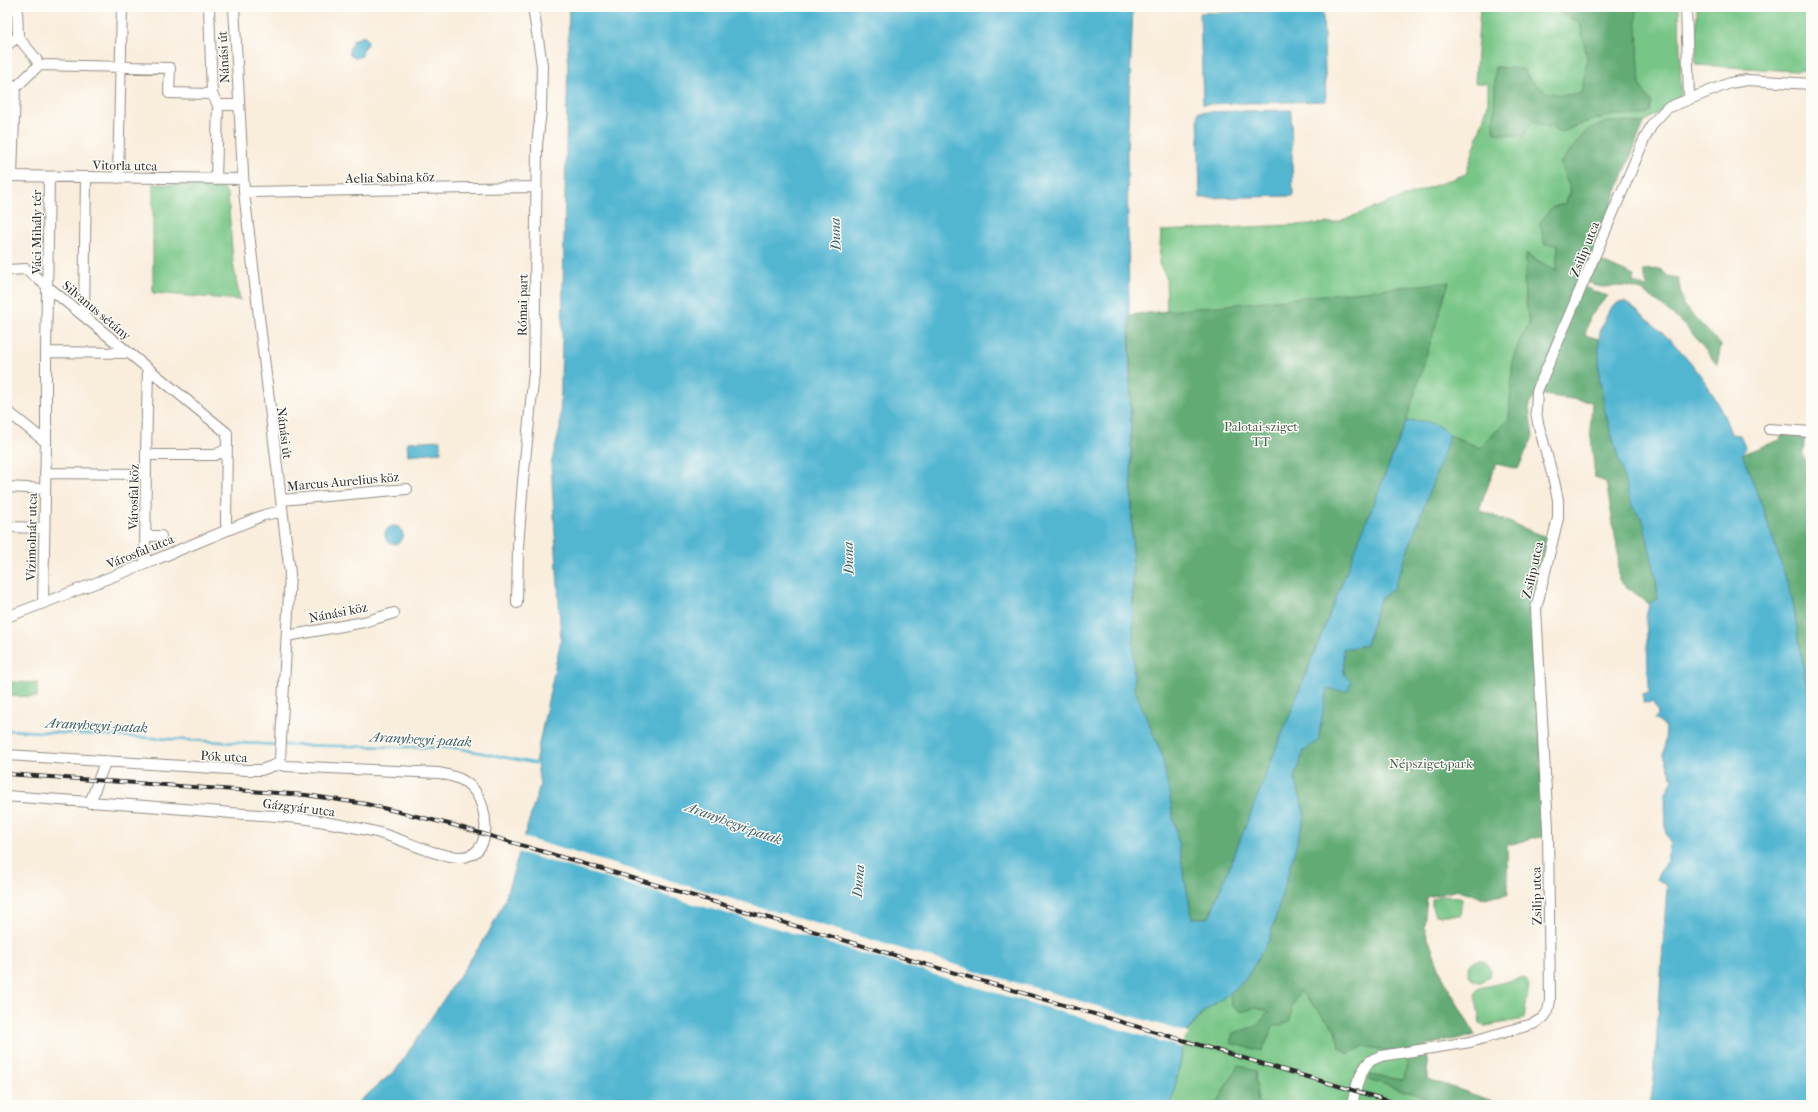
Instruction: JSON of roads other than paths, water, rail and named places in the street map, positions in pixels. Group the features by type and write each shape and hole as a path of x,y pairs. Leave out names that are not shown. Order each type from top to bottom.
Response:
{"street":[{"path":"17,7 18,37 39,65"},
{"path":"118,178 122,7"},
{"name":"Nánási út","path":"209,7 212,94 218,105"},
{"name":"Nánási út","path":"234,7 244,192 290,574 279,761"},
{"name":"Római part","path":"517,603 518,547 534,372 537,145 540,118 542,65 533,7"},
{"path":"1686,7 1689,98"},
{"path":"7,45 18,37"},
{"path":"10,176 15,88 39,65 121,67"},
{"name":"Nánási út","path":"121,67 170,68 169,93 212,94"},
{"path":"7,80 15,88"},
{"name":"Zsilip utca","path":"1352,1105 1359,1080 1366,1065 1371,1060 1381,1056 1470,1042 1533,1024 1544,1018 1548,1011 1550,1000 1550,906 1548,828 1536,609 1558,518 1558,500 1538,423 1536,412 1538,391 1644,140 1654,123 1667,108 1730,83 1747,80 1811,84"},
{"path":"216,180 218,105 239,105"},
{"name":"Vitorla utca","path":"10,176 216,180 243,179"},
{"name":"Váci Mihály tér","path":"48,287 49,177"},
{"path":"84,316 86,178"},
{"name":"Aelia Sabina köz","path":"244,192 536,188"},
{"name":"Silvanus sétány","path":"7,270 26,269 227,432 225,450 227,455 226,524 228,530"},
{"name":"Silvanus sétány","path":"48,287 46,352 128,353"},
{"name":"Vízimolnár utca","path":"43,603 46,352"},
{"path":"148,369 146,454 215,455 225,450"},
{"path":"7,411 46,442"},
{"path":"1769,429 1811,432"},
{"name":"Városfal köz","path":"145,564 146,454"},
{"path":"45,472 146,474"},
{"path":"7,487 45,489"},
{"name":"Marcus Aurelius köz","path":"281,500 407,489"},
{"name":"Városfal utca","path":"7,617 145,564 264,515 282,512"},
{"path":"7,527 44,528"},
{"path":"145,536 161,536"},
{"name":"Nánási köz","path":"286,636 364,622 394,613"},
{"name":"Pók utca","path":"7,754 105,762 246,770 261,770 279,761 285,766 439,773"},
{"path":"90,803 105,762"},
{"name":"Gázgyár utca","path":"7,796 164,807 313,820 376,832 447,856 462,857 472,854 479,848 486,829 486,816 482,804 473,789 458,777 439,773"}],"water":[{"name":"Duna","path":"569,7 1133,7 1127,153 1134,688 1162,755 1192,918 1209,918 1406,422 1430,422 1440,427 1450,435 1394,588 1380,599 1366,645 1343,649 1344,674 1351,682 1348,690 1342,691 1327,688 1318,741 1304,750 1295,778 1305,815 1269,940 1245,980 1230,993 1203,1012 1182,1039 1181,1059 1171,1105 355,1105 396,1070 489,932 504,902 540,785 536,758 561,639 551,464 560,429"},
{"path":"1323,10 1326,101 1203,104 1200,13"},
{"path":"364,36 368,43 363,49 362,56 355,58 350,55 349,48 352,46 353,40"},
{"path":"1291,110 1293,196 1200,198 1198,112"},
{"path":"1619,302 1625,302 1674,344 1702,377 1723,414 1731,434 1740,435 1746,448 1742,454 1764,511 1792,598 1811,713 1811,1105 1650,1105 1654,1078 1667,886 1657,879 1666,862 1671,843 1666,834 1665,794 1673,780 1664,755 1666,727 1654,719 1658,713 1654,702 1643,703 1643,694 1649,692 1646,616 1649,604 1658,598 1656,577 1643,520 1632,506 1605,411 1599,375 1599,339 1601,328 1609,310"},
{"path":"440,440 441,452 408,455 407,442"},
{"path":"390,526 398,526 403,531 401,542 398,544 390,544 385,539 385,531"}],"waterway":[{"name":"Aranyhegyi-patak","path":"7,730 278,745"},
{"name":"Aranyhegyi-patak","path":"283,745 456,748 539,764"}],"railway":[{"path":"7,774 306,795 366,804 453,825 1403,1105"}],"park label":[{"name":"Palotai-sziget TT","path":"1261,434"},
{"name":"Népsziget park","path":"1431,763"}]}
